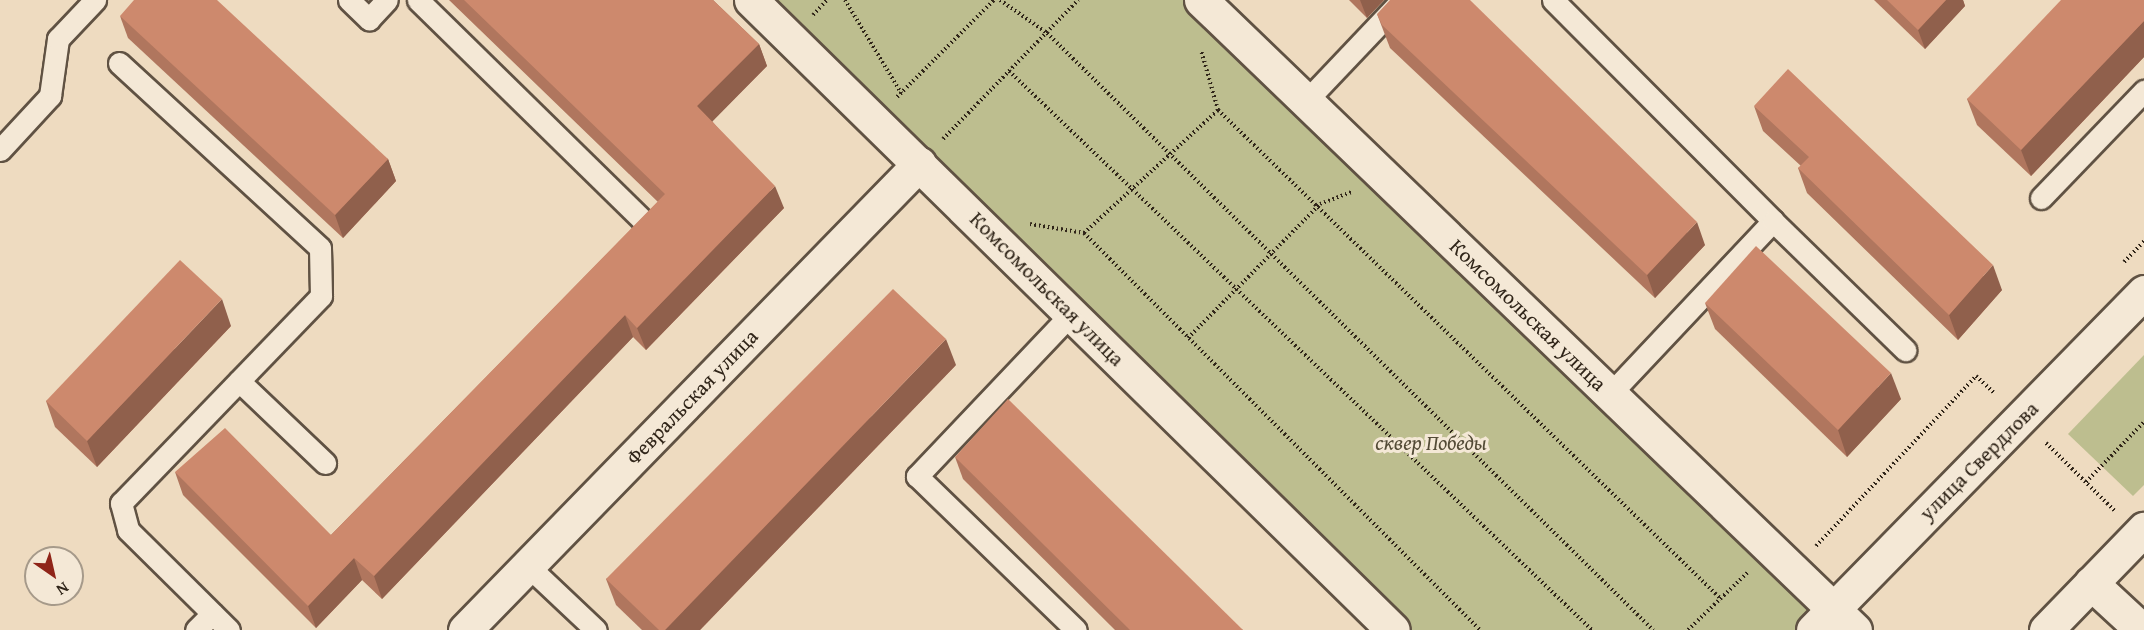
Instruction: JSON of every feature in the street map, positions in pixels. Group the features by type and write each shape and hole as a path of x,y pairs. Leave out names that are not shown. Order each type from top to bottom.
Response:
{"main road":[{"name":"Комсомольская улица","path":"751,0 1071,314 1379,625"},
{"name":"Комсомольская улица","path":"1201,0 1770,549 1834,623"},
{"name":"Февральская улица","path":"465,630 919,164"},
{"name":"улица Свердлова","path":"1834,623 2144,292"},
{"path":"2046,630 2144,529"},
{"path":"2091,583 2142,630"}],"lane":[{"path":"0,150 50,96 58,39 94,0"},
{"path":"349,0 369,19 387,0"},
{"path":"418,0 648,225"},
{"path":"1306,101 1402,0"},
{"path":"1553,0 1905,350"},
{"path":"119,63 320,248 321,296 121,503 128,530 229,630"},
{"path":"2041,198 2144,91"},
{"path":"1610,394 1773,221"},
{"path":"1071,314 917,476 1076,630"},
{"path":"239,381 325,463"},
{"path":"528,566 597,630"},
{"path":"196,630 212,614"}],"path":[{"path":"845,0 901,93"},
{"path":"874,120 994,0"},
{"path":"1000,0 1047,33 1653,630"},
{"path":"919,164 1078,0"},
{"path":"1200,44 1218,110 1320,204 1721,599"},
{"path":"1009,71 1592,630"},
{"path":"1084,233 1218,110"},
{"path":"1188,338 1320,204 1387,179"},
{"path":"971,215 1084,233 1480,630"},
{"path":"2086,482 2144,422"},
{"path":"1688,630 1770,549"}],"green space":[{"name":"сквер Победы","path":"751,0 1201,0 1833,609 1813,630 1394,630"},
{"path":"2144,355 2144,485 2133,496 2068,434"}],"building":[{"path":"134,0 217,0 388,159 335,215 120,16"},
{"path":"464,0 713,0 759,44 697,106 775,186 637,328 625,315 374,576 354,558 308,606 175,472 225,428 331,535 665,194"},
{"path":"1390,0 1470,0 1697,222 1647,275 1382,25 1377,14"},
{"path":"1887,0 1946,0 1918,30"},
{"path":"2061,0 2144,0 2144,21 2021,150 1967,99"},
{"path":"1788,69 1993,265 1949,315 1798,168 1809,157 1754,106"},
{"path":"1756,246 1891,373 1838,430 1705,303"},
{"path":"180,260 222,299 87,441 46,401"},
{"path":"893,289 946,339 665,630 659,630 606,579"},
{"path":"1008,399 1243,630 1130,630 955,457"}]}
